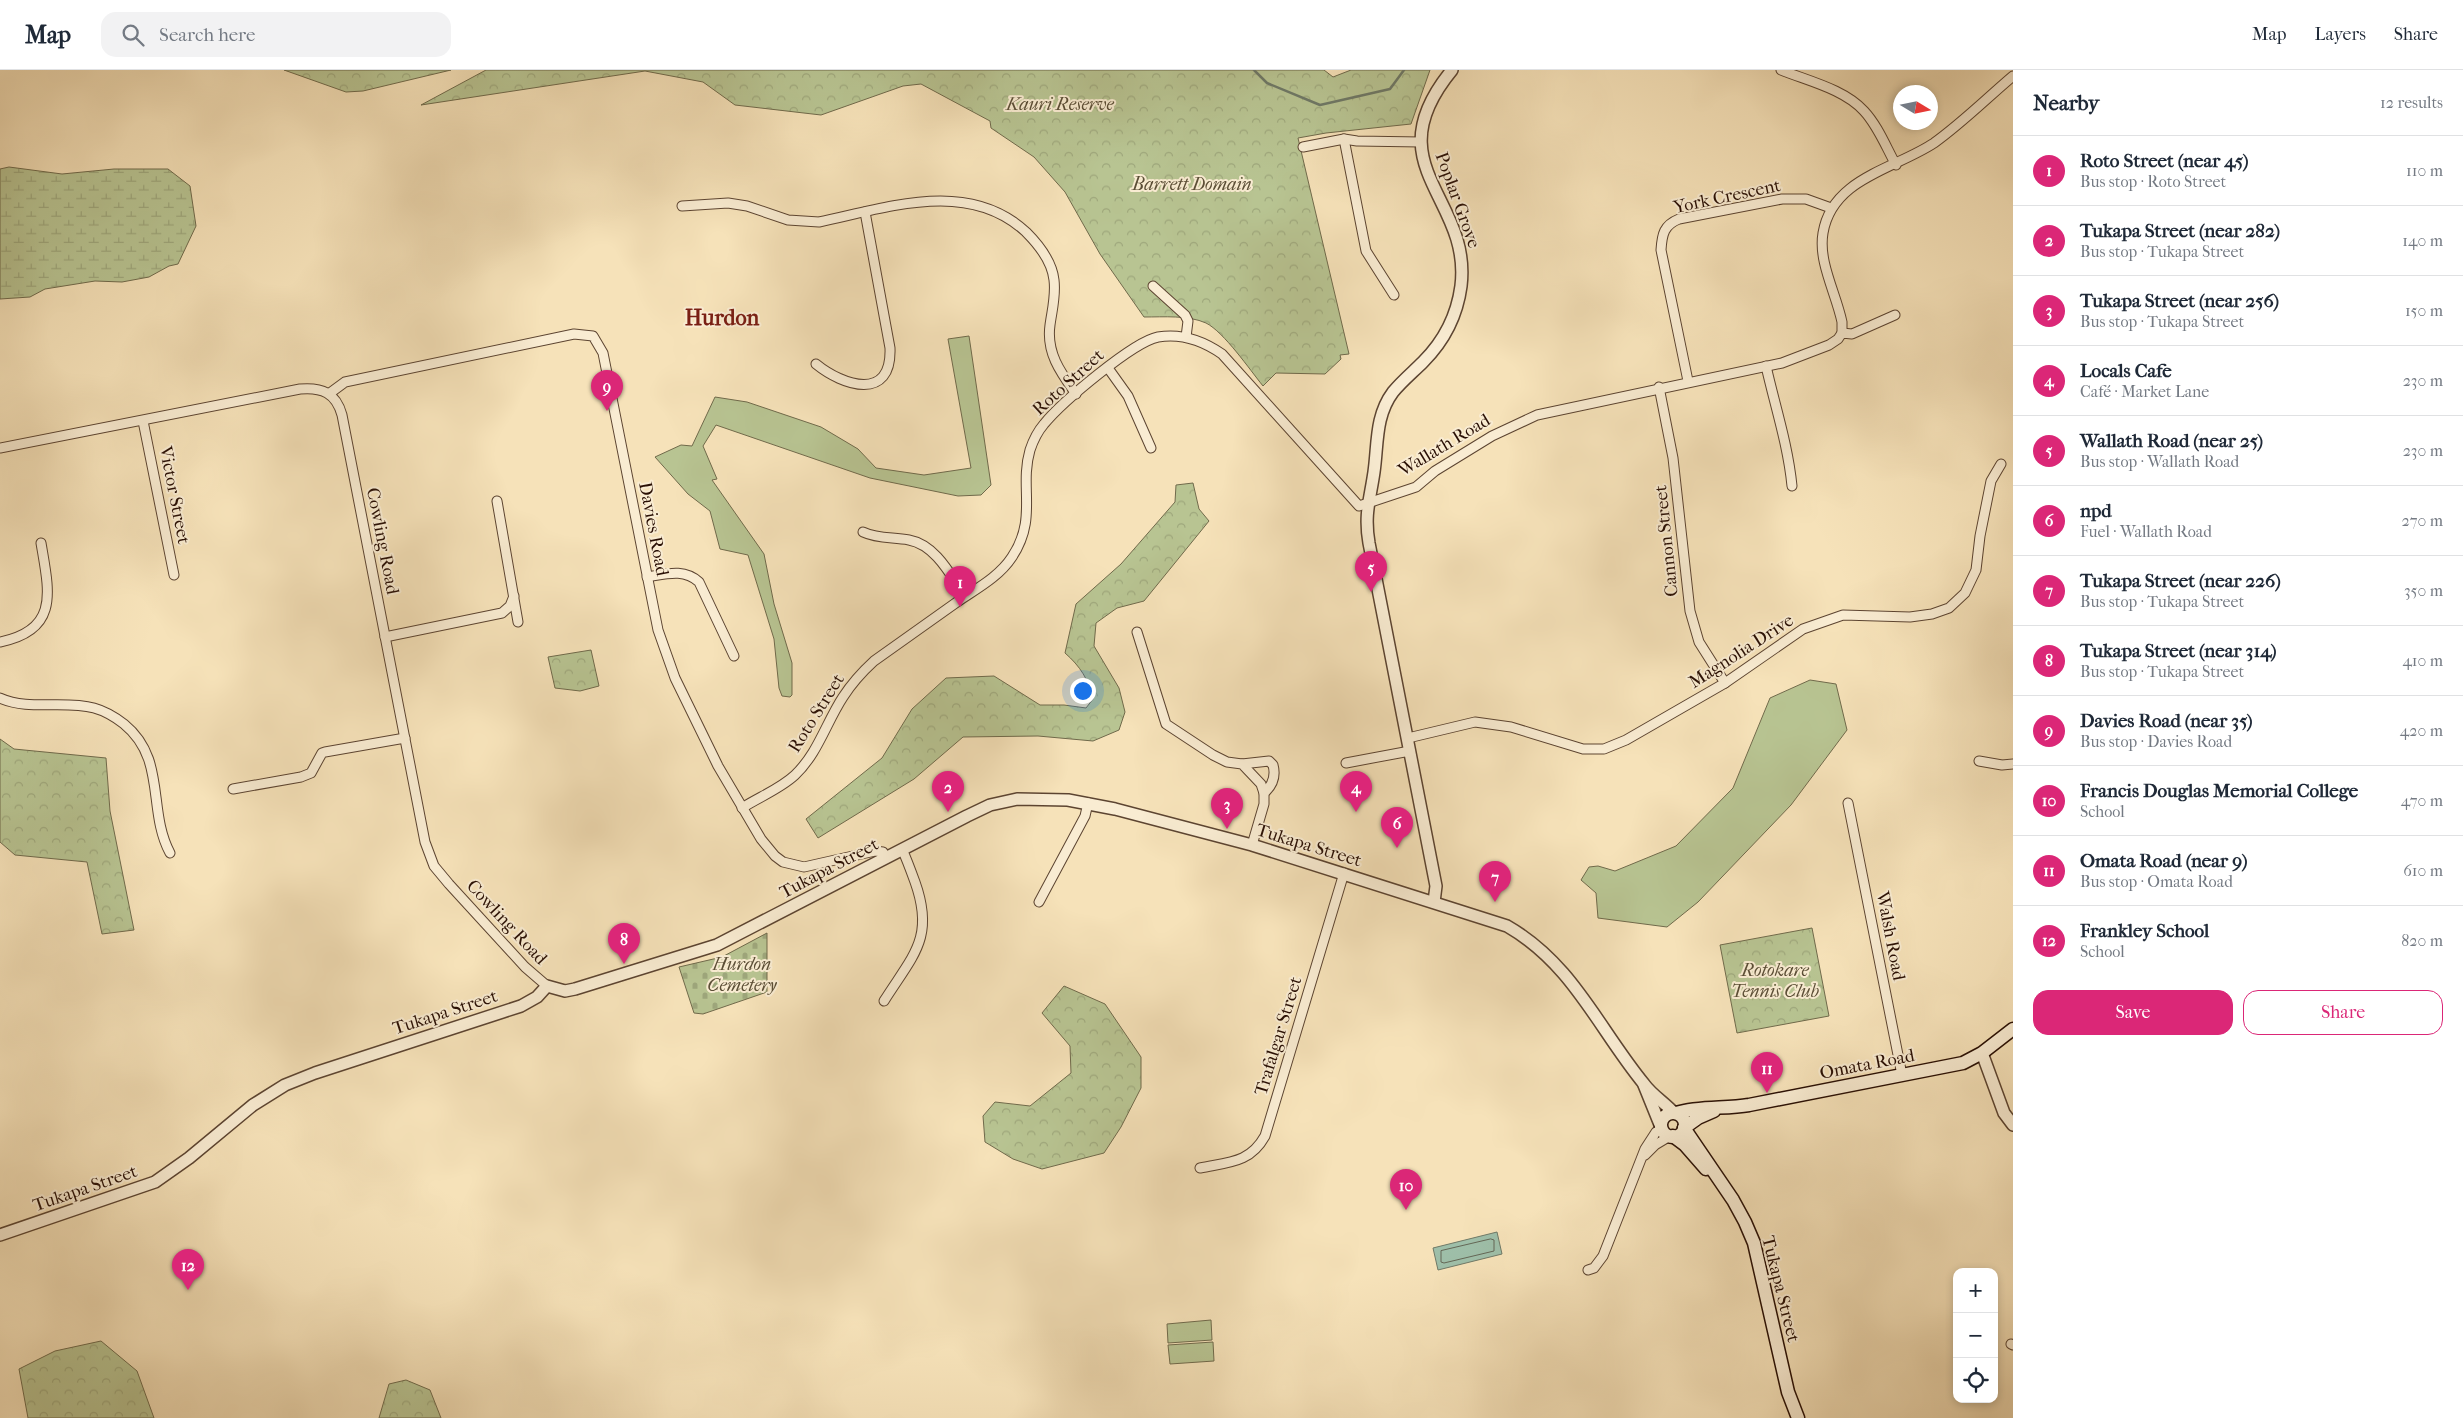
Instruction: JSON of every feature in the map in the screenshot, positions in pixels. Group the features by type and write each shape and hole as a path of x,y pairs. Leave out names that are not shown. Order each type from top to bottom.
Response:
{"main road":[{"name":"Omata Road","path":"1684,1128 1698,1118 1718,1109 1963,1062 1982,1053 2013,1028"},
{"name":"Omata Road","path":"1675,1113 1705,1108 1718,1109"},
{"path":"1675,1113 1684,1120 1684,1128 1680,1134 1667,1132 1664,1117 1675,1113"},
{"name":"Tukapa Street","path":"1684,1128 1709,1162 1714,1175 1745,1222 1754,1243 1794,1417"},
{"name":"Tukapa Street","path":"1667,1132 1685,1145 1703,1167 1714,1175"}],"street":[{"name":"Poplar Grove","path":"1368,503 1381,414 1394,391 1439,344 1454,316 1461,285 1459,246 1450,221 1425,169 1421,142 1430,102 1452,70"},
{"path":"1781,70 1840,94 1864,110 1878,130 1896,164"},
{"path":"1842,333 1840,314 1824,258 1822,244 1826,220 1831,208 1847,190 1860,181 1896,164 1936,141 2013,76"},
{"path":"1344,139 1366,251 1394,295"},
{"path":"1303,146 1344,139 1421,142"},
{"name":"York Crescent","path":"1688,381 1661,250 1662,236 1669,223 1679,219 1782,199 1806,199 1831,208"},
{"path":"682,206 738,204 802,222 819,222 928,201 954,200 987,208 1020,226 1036,242 1050,264 1055,289 1049,337 1058,368 1076,394"},
{"path":"816,364 843,382 862,385 878,380 888,367 890,348 865,212"},
{"path":"1153,286 1185,315 1188,321 1186,337"},
{"name":"Wallath Road","path":"1368,503 1416,487 1435,471 1492,436 1536,415 1659,387 1766,366 1818,350 1838,339 1842,333 1852,334 1895,315"},
{"name":"Davies Road","path":"330,393 345,382 574,334 593,336 603,353 658,630 665,654 718,766 767,848 775,856 788,864 804,867 868,852 883,852 885,858"},
{"name":"Roto Street","path":"742,808 781,785 802,767 818,745 843,697 858,676 874,662 1003,569 1018,547 1024,531 1028,508 1027,468 1030,452 1044,424 1124,353 1147,340 1170,336 1186,337 1204,343 1222,354 1359,506 1368,503"},
{"path":"1766,366 1776,414 1783,433 1792,486"},
{"path":"1108,368 1128,396 1151,448"},
{"name":"Cannon Street","path":"1659,387 1673,458 1690,611 1699,642 1725,683"},
{"path":"0,448 300,389 318,389 330,393"},
{"name":"Cowling Road","path":"330,393 339,405 342,415 425,842 434,866 525,967 547,986"},
{"name":"Victor Street","path":"143,421 174,575"},
{"name":"Magnolia Drive","path":"1408,738 1475,722 1511,727 1583,749 1604,749 1626,740 1725,683 1803,629 1843,615 1910,616 1932,614 1948,608 1966,593 1976,570 1980,536 1991,481 2001,464"},
{"path":"497,501 518,622"},
{"path":"1368,503 1366,526 1436,886 1434,902"},
{"path":"863,532 876,538 908,540 923,545 939,560 965,596"},
{"path":"0,642 28,633 43,617 48,598 48,586 41,543"},
{"path":"647,578 669,573 691,574 699,582 734,656"},
{"path":"385,637 502,613 510,606 514,596"},
{"path":"1136,632 1166,724 1227,762 1242,764 1269,761 1273,764 1274,777 1270,788 1264,793"},
{"path":"0,698 16,704 93,708 118,719 130,729 140,741 153,769 162,837 170,853"},
{"path":"233,789 301,777 311,773 322,753 325,752 405,738"},
{"path":"1346,763 1410,751"},
{"path":"1979,761 2002,765 2013,764"},
{"path":"1242,764 1256,777 1264,793 1264,804 1252,845"},
{"name":"Tukapa Street","path":"0,1235 155,1182 189,1158 254,1105 285,1085 315,1073 521,1006 537,997 547,986 565,990 575,989 717,945 967,816 1003,801 1044,798 1088,803 1252,845 1507,926 1528,938 1547,954 1587,1001 1644,1085 1667,1132"},
{"path":"1040,902 1085,816 1088,803"},
{"name":"Walsh Road","path":"1848,803 1902,1075"},
{"path":"884,1001 915,952 923,932 924,912 922,903 902,850"},
{"name":"Trafalgar Street","path":"1200,1168 1250,1156 1258,1148 1265,1136 1344,873"},
{"path":"1982,1053 2004,1113 2013,1125"},
{"name":"Tukapa Street","path":"1644,1085 1675,1113"},
{"path":"1588,1270 1594,1268 1603,1256 1643,1157 1667,1132"}],"green space":[{"path":"284,70 451,70 363,91 346,92"},
{"name":"Barrett Domain","path":"486,70 1324,70 1333,77 1351,70 1430,70 1411,124 1326,133 1298,138 1349,354 1340,355 1341,359 1325,374 1276,373 1263,386 1221,334 1206,323 1184,318 1144,317 1100,254 1065,192 1034,157 991,128 990,121 921,84 903,86 821,115 735,105 703,82 645,71 421,105"},
{"path":"9,167 62,174 114,169 168,169 190,186 196,226 178,264 169,266 149,277 122,282 95,281 45,289 30,297 0,299 0,169"},
{"path":"969,336 991,485 981,495 958,496 870,478 716,425 703,446 717,479 712,480 764,554 774,604 792,663 792,695 790,697 782,696 779,688 774,639 748,555 720,549 710,511 688,494 655,457 681,445 692,446 715,397 747,402 821,427 858,449 876,468 924,475 971,468 948,339"},
{"path":"1193,483 1199,509 1209,521 1144,601 1117,608 1096,623 1094,646 1119,688 1125,712 1119,730 1093,741 1038,736 963,737 914,779 818,838 806,819 882,758 912,709 946,678 994,676 1040,705 1064,705 1086,708 1093,699 1089,686 1079,668 1065,653 1076,604 1121,564 1175,502 1176,485"},
{"path":"591,650 599,686 580,691 555,688 548,657"},
{"path":"1810,680 1836,684 1847,730 1791,805 1698,902 1667,927 1598,918 1596,893 1581,880 1589,867 1598,866 1615,871 1676,846 1733,788 1770,698"},
{"path":"0,739 14,749 106,758 110,811 134,930 102,934 87,862 15,855 0,842"},
{"name":"Rotokare Tennis Club","path":"1812,928 1829,1016 1737,1033 1720,945"},
{"name":"Hurdon Cemetery","path":"767,933 767,992 703,1014 694,1013 679,967 722,957"},
{"path":"1064,986 1105,1004 1141,1057 1141,1088 1121,1127 1104,1153 1042,1169 1013,1159 985,1142 983,1116 995,1102 1030,1106 1071,1073 1070,1046 1042,1013"},
{"path":"1211,1320 1212,1340 1168,1343 1167,1324"},
{"path":"101,1341 137,1371 154,1418 28,1418 19,1369 55,1351"},
{"path":"1213,1342 1214,1361 1170,1364 1168,1345"},
{"path":"406,1380 430,1390 441,1418 379,1418 389,1384"}],"water":[{"path":"1497,1232 1502,1254 1438,1270 1433,1248"}],"waterway":[{"path":"1254,70 1267,83 1320,105 1390,89 1404,70"}],"place":[{"name":"Davies Road (near 35)","path":"607,411"},
{"name":"Wallath Road (near 25)","path":"1371,592"},
{"name":"Roto Street (near 45)","path":"960,607"},
{"name":"Tukapa Street (near 282)","path":"948,812"},
{"name":"Locals Cafe","path":"1356,812"},
{"name":"Tukapa Street (near 256)","path":"1227,829"},
{"name":"npd","path":"1397,848"},
{"name":"Tukapa Street (near 226)","path":"1495,902"},
{"name":"Tukapa Street (near 314)","path":"624,964"},
{"name":"Omata Road (near 9)","path":"1767,1093"},
{"name":"Francis Douglas Memorial College","path":"1406,1210"},
{"name":"Frankley School","path":"188,1290"}],"district":[{"name":"Hurdon","path":"722,317"}],"park label":[{"name":"Kauri Reserve","path":"1060,104"}]}
